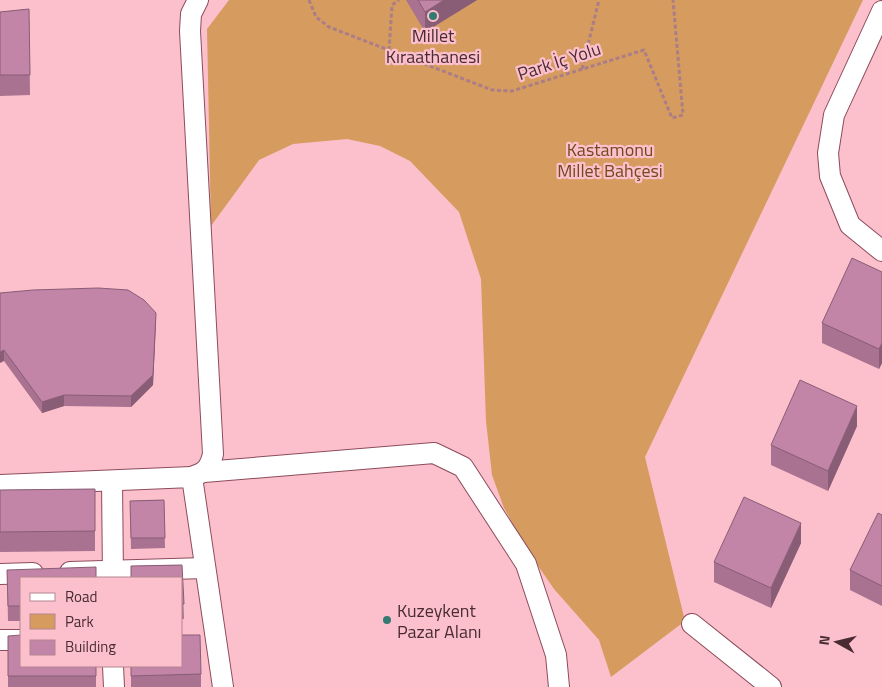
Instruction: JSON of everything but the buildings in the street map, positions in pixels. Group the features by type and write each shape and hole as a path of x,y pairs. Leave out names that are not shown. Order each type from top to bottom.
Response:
{"street":[{"path":"198,0 191,14 190,31 213,445 211,462 198,474"},
{"path":"881,249 850,225 830,176 828,154 834,115 882,11"},
{"path":"0,485 112,481 434,453 463,467 526,564 556,656 560,687"},
{"path":"198,474 208,636 223,687"},
{"path":"112,481 113,575"},
{"path":"0,574 113,575 205,568"},
{"path":"692,624 771,687"},
{"path":"0,640 20,640"},
{"path":"114,667 114,687"}],"path":[{"name":"Park İç Yolu","path":"309,0 316,17 330,27 492,90 512,91 644,50 672,118 683,115 674,0"},
{"path":"389,51 392,5 399,0"},
{"path":"582,69 599,0"}],"green space":[{"name":"Kastamonu Millet Bahçesi","path":"229,0 863,0 645,457 685,621 611,677 599,640 554,589 534,560 504,508 492,475 486,421 481,279 459,212 410,161 380,146 347,139 293,144 259,160 211,226 207,29"}],"place":[{"name":"Millet Kıraathanesi","path":"433,16"},
{"name":"Kuzeykent Pazar Alanı","path":"387,620"}]}
